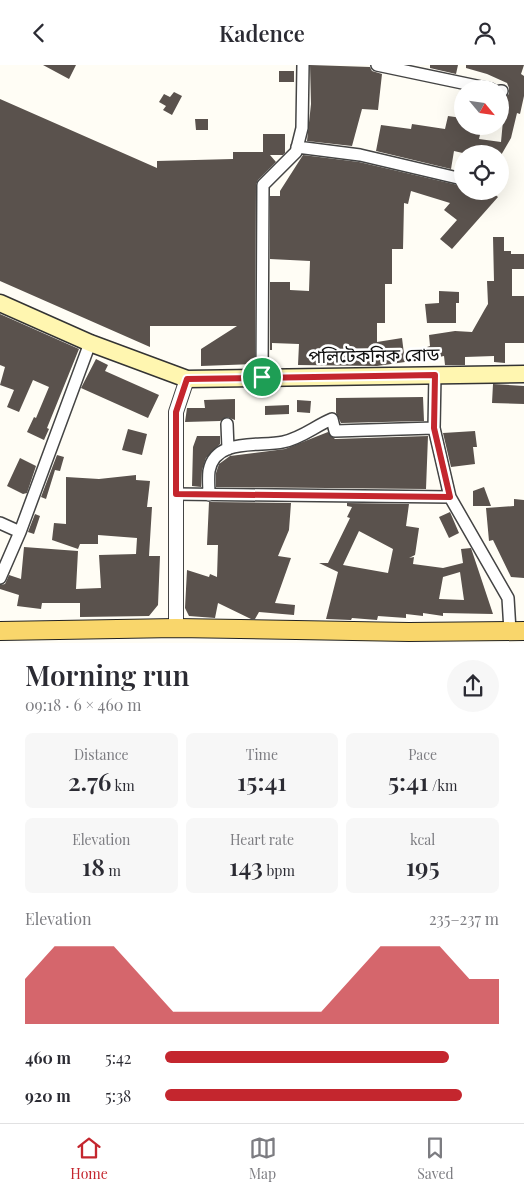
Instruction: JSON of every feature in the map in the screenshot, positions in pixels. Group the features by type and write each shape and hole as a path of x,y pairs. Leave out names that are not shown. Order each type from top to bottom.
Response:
{"main road":[{"name":"পলিটেকনিক রোড","path":"0,303 90,343 187,379 524,374"},
{"path":"0,631 176,628 409,632 517,631"}],"street":[{"path":"262,377 263,185 296,152 302,129 303,65"},
{"path":"377,65 454,81"},
{"path":"297,147 360,155 454,177"},
{"path":"0,578 20,532 90,343"},
{"path":"435,375 434,428 450,497 508,598 517,631"},
{"path":"176,628 176,412 187,379"},
{"path":"209,495 210,469 219,454 235,445 288,441 302,437 319,424 332,419 335,431 434,428"},
{"path":"227,424 228,449"},
{"path":"176,494 450,497"},
{"path":"0,523 20,532"}],"building":[{"path":"43,65 76,65 69,79"},
{"path":"310,65 370,67 372,71 382,74 378,110 362,109 352,146 307,141 311,104"},
{"path":"430,65 458,65 456,74 430,68"},
{"path":"466,65 524,65 521,74 524,76 524,96 520,114 517,113 511,138 507,145 454,145 451,169 376,151 381,125 411,129 412,124 445,129 448,116 454,117 454,135 480,135 479,139 501,142 502,135 509,135 509,80 500,80 466,68"},
{"path":"279,71 294,71 294,82 279,82"},
{"path":"174,92 182,96 172,115 163,110 166,106 159,102 164,94 170,97"},
{"path":"0,99 157,168 157,161 233,159 233,152 263,152 263,134 285,134 285,153 283,155 270,155 276,162 258,180 256,185 255,364 201,366 201,349 237,326 150,326 150,347 0,281"},
{"path":"195,119 208,119 208,130 196,130"},
{"path":"303,155 359,162 454,184 454,200 495,200 452,249 440,239 457,220 444,210 450,203 411,191 408,204 404,203 403,249 392,249 392,284 385,284 385,323 377,323 377,342 402,338 405,362 377,366 298,365 299,344 272,343 272,350 270,350 270,282 290,282 290,290 309,291 310,261 270,259 270,196 280,196 280,191"},
{"path":"493,237 504,237 504,251 511,251 511,254 524,254 524,269 512,269 512,296 524,296 524,343 505,343 505,363 494,362 494,356 465,357 465,365 445,365 444,356 429,359 427,347 430,346 429,335 455,331 472,332 488,304 487,281 494,281"},
{"path":"439,291 459,292 459,303 456,303 456,323 427,323 425,304 439,303"},
{"path":"0,314 79,349 47,428 49,429 44,440 27,432 34,417 36,418 49,387 33,380 19,412 7,407 14,390 0,385 5,367 0,365"},
{"path":"96,359 108,365 105,371 159,395 148,418 81,388"},
{"path":"493,384 524,386 524,404 492,403"},
{"path":"423,397 424,421 341,423 336,413 336,398"},
{"path":"235,399 235,420 227,417 220,421 185,422 187,408 205,408 204,400"},
{"path":"297,400 311,401 310,413 297,412"},
{"path":"289,405 289,414 265,415 265,406"},
{"path":"128,429 147,434 142,455 122,450"},
{"path":"475,431 477,447 473,447 475,464 451,467 443,433"},
{"path":"328,432 335,439 428,436 426,489 216,487 216,473 219,464 230,456 285,449"},
{"path":"197,436 220,436 220,444 206,458 202,470 201,487 192,486 193,447"},
{"path":"57,455 64,457 60,471 55,470 46,499 41,497"},
{"path":"20,458 36,466 27,493 23,494 7,486"},
{"path":"136,475 136,480 150,481 147,507 152,507 149,556 160,556 158,605 149,616 80,617 80,603 42,603 41,609 17,606 19,595 0,589 0,585 5,584 9,575 21,579 24,547 78,551 76,589 101,588 99,555 136,554 137,538 98,535 98,544 80,544 78,549 52,540 54,523 66,524 66,477 99,479"},
{"path":"484,487 491,506 473,506 473,491"},
{"path":"514,499 524,500 524,578 511,577 493,540 489,541 486,508 514,506"},
{"path":"209,502 291,503 289,530 278,556 291,558 275,603 295,605 294,615 259,612 255,619 251,619 218,603 215,618 189,616 185,608 187,570 209,577 210,574 217,577 218,545 207,545"},
{"path":"347,503 409,504 406,526 419,528 415,555 409,558 414,557 413,564 443,568 463,563 461,549 471,548 493,614 443,613 443,616 423,613 423,616 406,614 406,618 378,616 377,620 352,618 351,620 326,619 338,572 319,563 328,563 350,518 347,517 352,507 347,506","holes":["359,531 393,549 388,573 343,565","460,572 464,600 439,599 443,577"]},
{"path":"450,512 459,533 449,538 439,517"},
{"path":"35,514 40,516 34,534 28,532"}],"route":[{"path":"435,375 434,428 450,497 176,494 176,412 187,379 262,377 435,375"}]}
